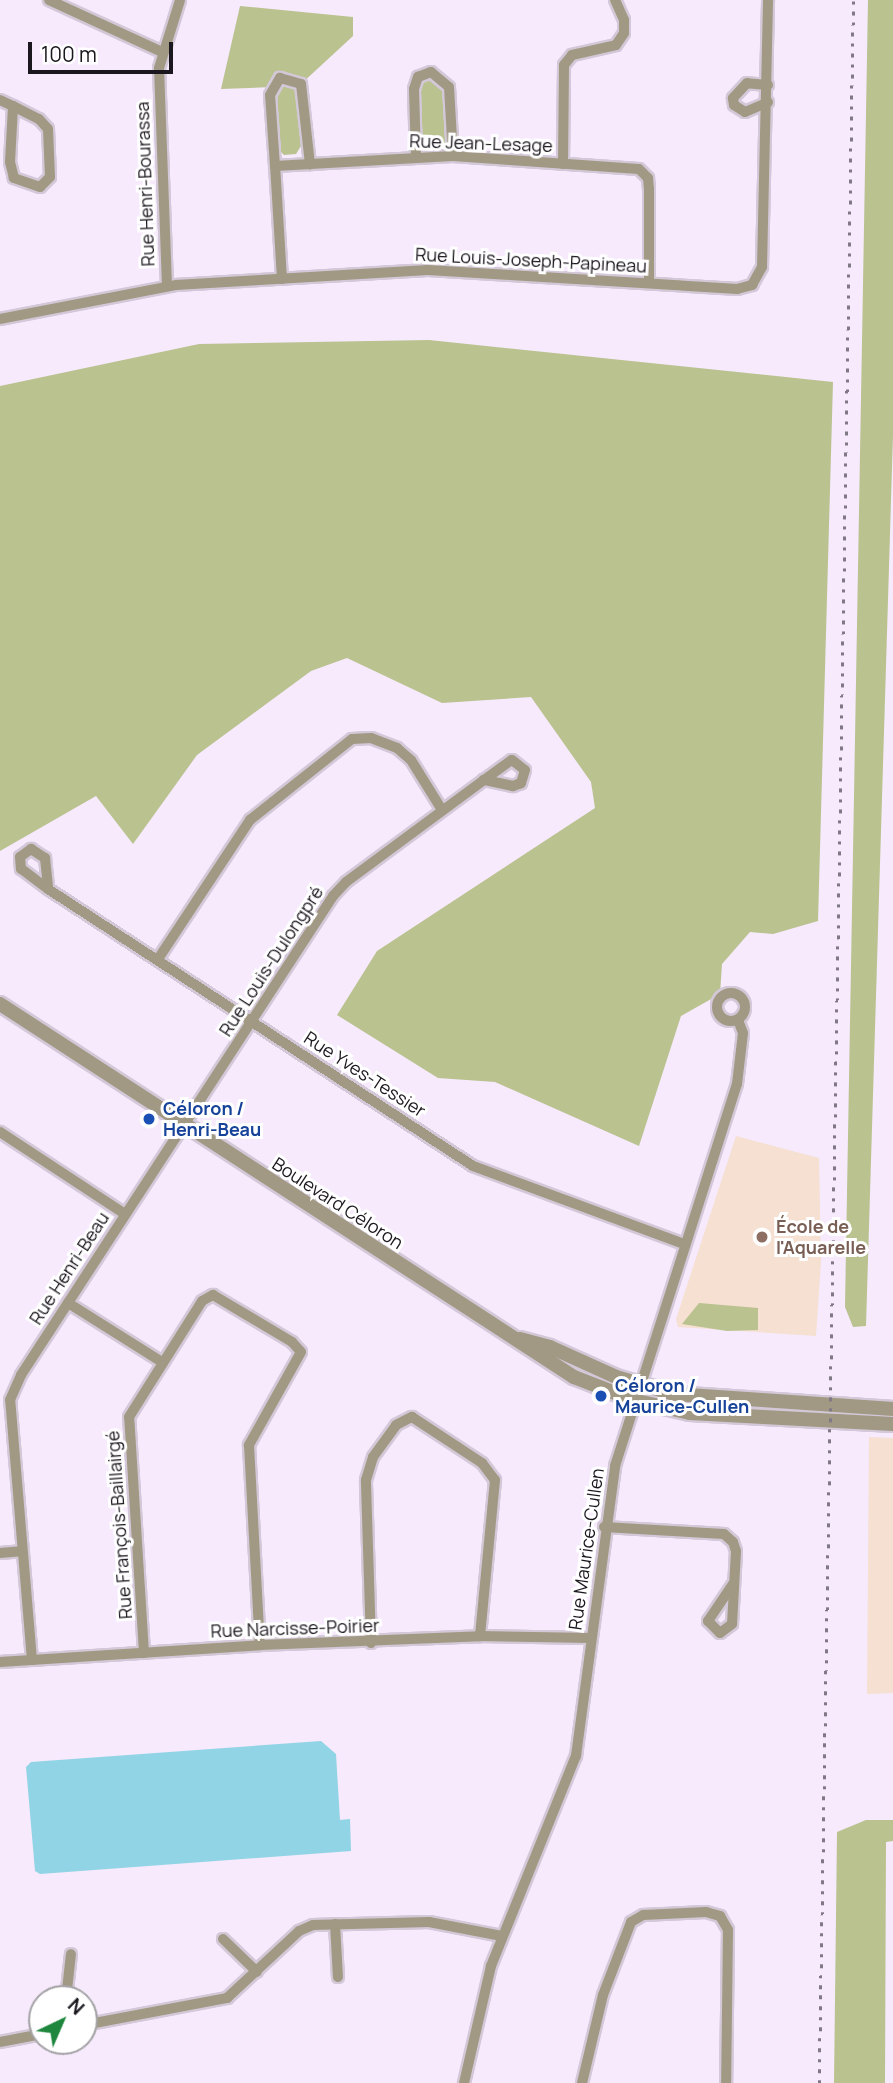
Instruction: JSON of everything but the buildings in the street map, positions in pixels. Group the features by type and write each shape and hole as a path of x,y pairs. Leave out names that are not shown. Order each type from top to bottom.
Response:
{"street":[{"path":"49,0 162,52"},
{"name":"Rue Henri-Bourassa","path":"167,286 159,87 162,52 180,0"},
{"path":"563,164 564,65 572,55 616,45 624,33 624,19 615,0"},
{"name":"Rue Louis-Joseph-Papineau","path":"0,319 167,286 428,270 737,289 752,285 758,278 768,102 768,0"},
{"path":"416,157 414,89 418,77 431,72 449,87 453,156"},
{"path":"282,279 270,95 280,78 301,84 310,164"},
{"path":"768,85 747,83 733,98 734,105 746,112 768,102"},
{"path":"0,100 13,106 48,129 50,177 40,187 14,178 10,162 13,106"},
{"name":"Rue Jean-Lesage","path":"275,166 453,156 639,169 648,178 649,283"},
{"path":"158,958 250,820 352,739 370,738 397,748 411,760 442,810"},
{"name":"Rue Louis-Dulongpré","path":"183,1125 339,889 484,780"},
{"name":"Rue Yves-Tessier","path":"48,888 474,1166 684,1244"},
{"name":"Boulevard Céloron","path":"0,1004 183,1125 516,1338 564,1372 633,1400 720,1417 893,1424"},
{"name":"Rue Maurice-Cullen","path":"464,2083 483,1994 502,1936 572,1770 592,1638 604,1527 637,1384 737,1084 743,1033 738,1020"},
{"name":"Rue Henri-Beau","path":"32,1660 10,1400 21,1375 183,1125"},
{"path":"0,1132 125,1214"},
{"name":"Rue François-Baillairgé","path":"144,1653 130,1417 202,1301 213,1295 292,1342 301,1352 248,1445 260,1645"},
{"path":"68,1303 162,1362"},
{"name":"Boulevard Céloron","path":"516,1338 550,1347 637,1384 729,1401 893,1409"},
{"path":"371,1643 366,1480 373,1457 396,1425 412,1417 482,1464 495,1480 480,1636"},
{"path":"0,1439 13,1439"},
{"path":"604,1527 724,1534 733,1542 736,1551 733,1584"},
{"path":"0,1553 21,1551"},
{"name":"Rue Narcisse-Poirier","path":"0,1662 260,1645 371,1643 480,1636 592,1638"},
{"path":"582,2083 603,1995 631,1922 643,1915 701,1912 720,1916 728,1930 726,2083"},
{"path":"98,2022 227,1998 299,1931 335,1924 429,1922 502,1936"},
{"path":"335,1924 338,1978"},
{"path":"223,1939 257,1972"},
{"path":"68,1985 71,1954"},
{"path":"0,2042 28,2037"}],"shaded area":[{"name":"École de l'Aquarelle","path":"736,1136 819,1158 821,1262 816,1336 678,1327 676,1319"},
{"path":"869,1437 893,1438 893,1693 867,1694"}],"green space":[{"path":"868,0 893,0 893,435 866,1326 853,1327 845,1307"},
{"path":"240,6 353,17 353,36 301,84 293,78 272,87 221,89"},
{"path":"437,78 442,85 446,141 441,149 430,150 423,144 420,90 424,81"},
{"path":"284,84 297,90 301,146 296,154 284,155 278,149 275,95"},
{"path":"429,340 833,382 818,921 773,934 750,932 722,964 720,994 681,1016 639,1146 495,1082 438,1078 337,1015 377,951 595,808 591,782 531,697 442,703 347,658 311,671 197,755 133,844 96,796 0,851 0,386 199,344"},
{"path":"699,1303 758,1308 758,1330 727,1331 682,1324"},
{"path":"866,1820 893,1820 893,1841 886,1842 885,2083 834,2083 837,1832"}],"water":[{"path":"321,1741 336,1754 340,1820 350,1819 351,1851 40,1874 35,1871 26,1767 31,1762"}],"railway":[{"path":"819,2083 853,0"}],"place":[{"name":"Céloron / Henri-Beau","path":"149,1119"},
{"name":"École de l'Aquarelle","path":"762,1237"},
{"name":"Céloron / Maurice-Cullen","path":"601,1396"}]}
